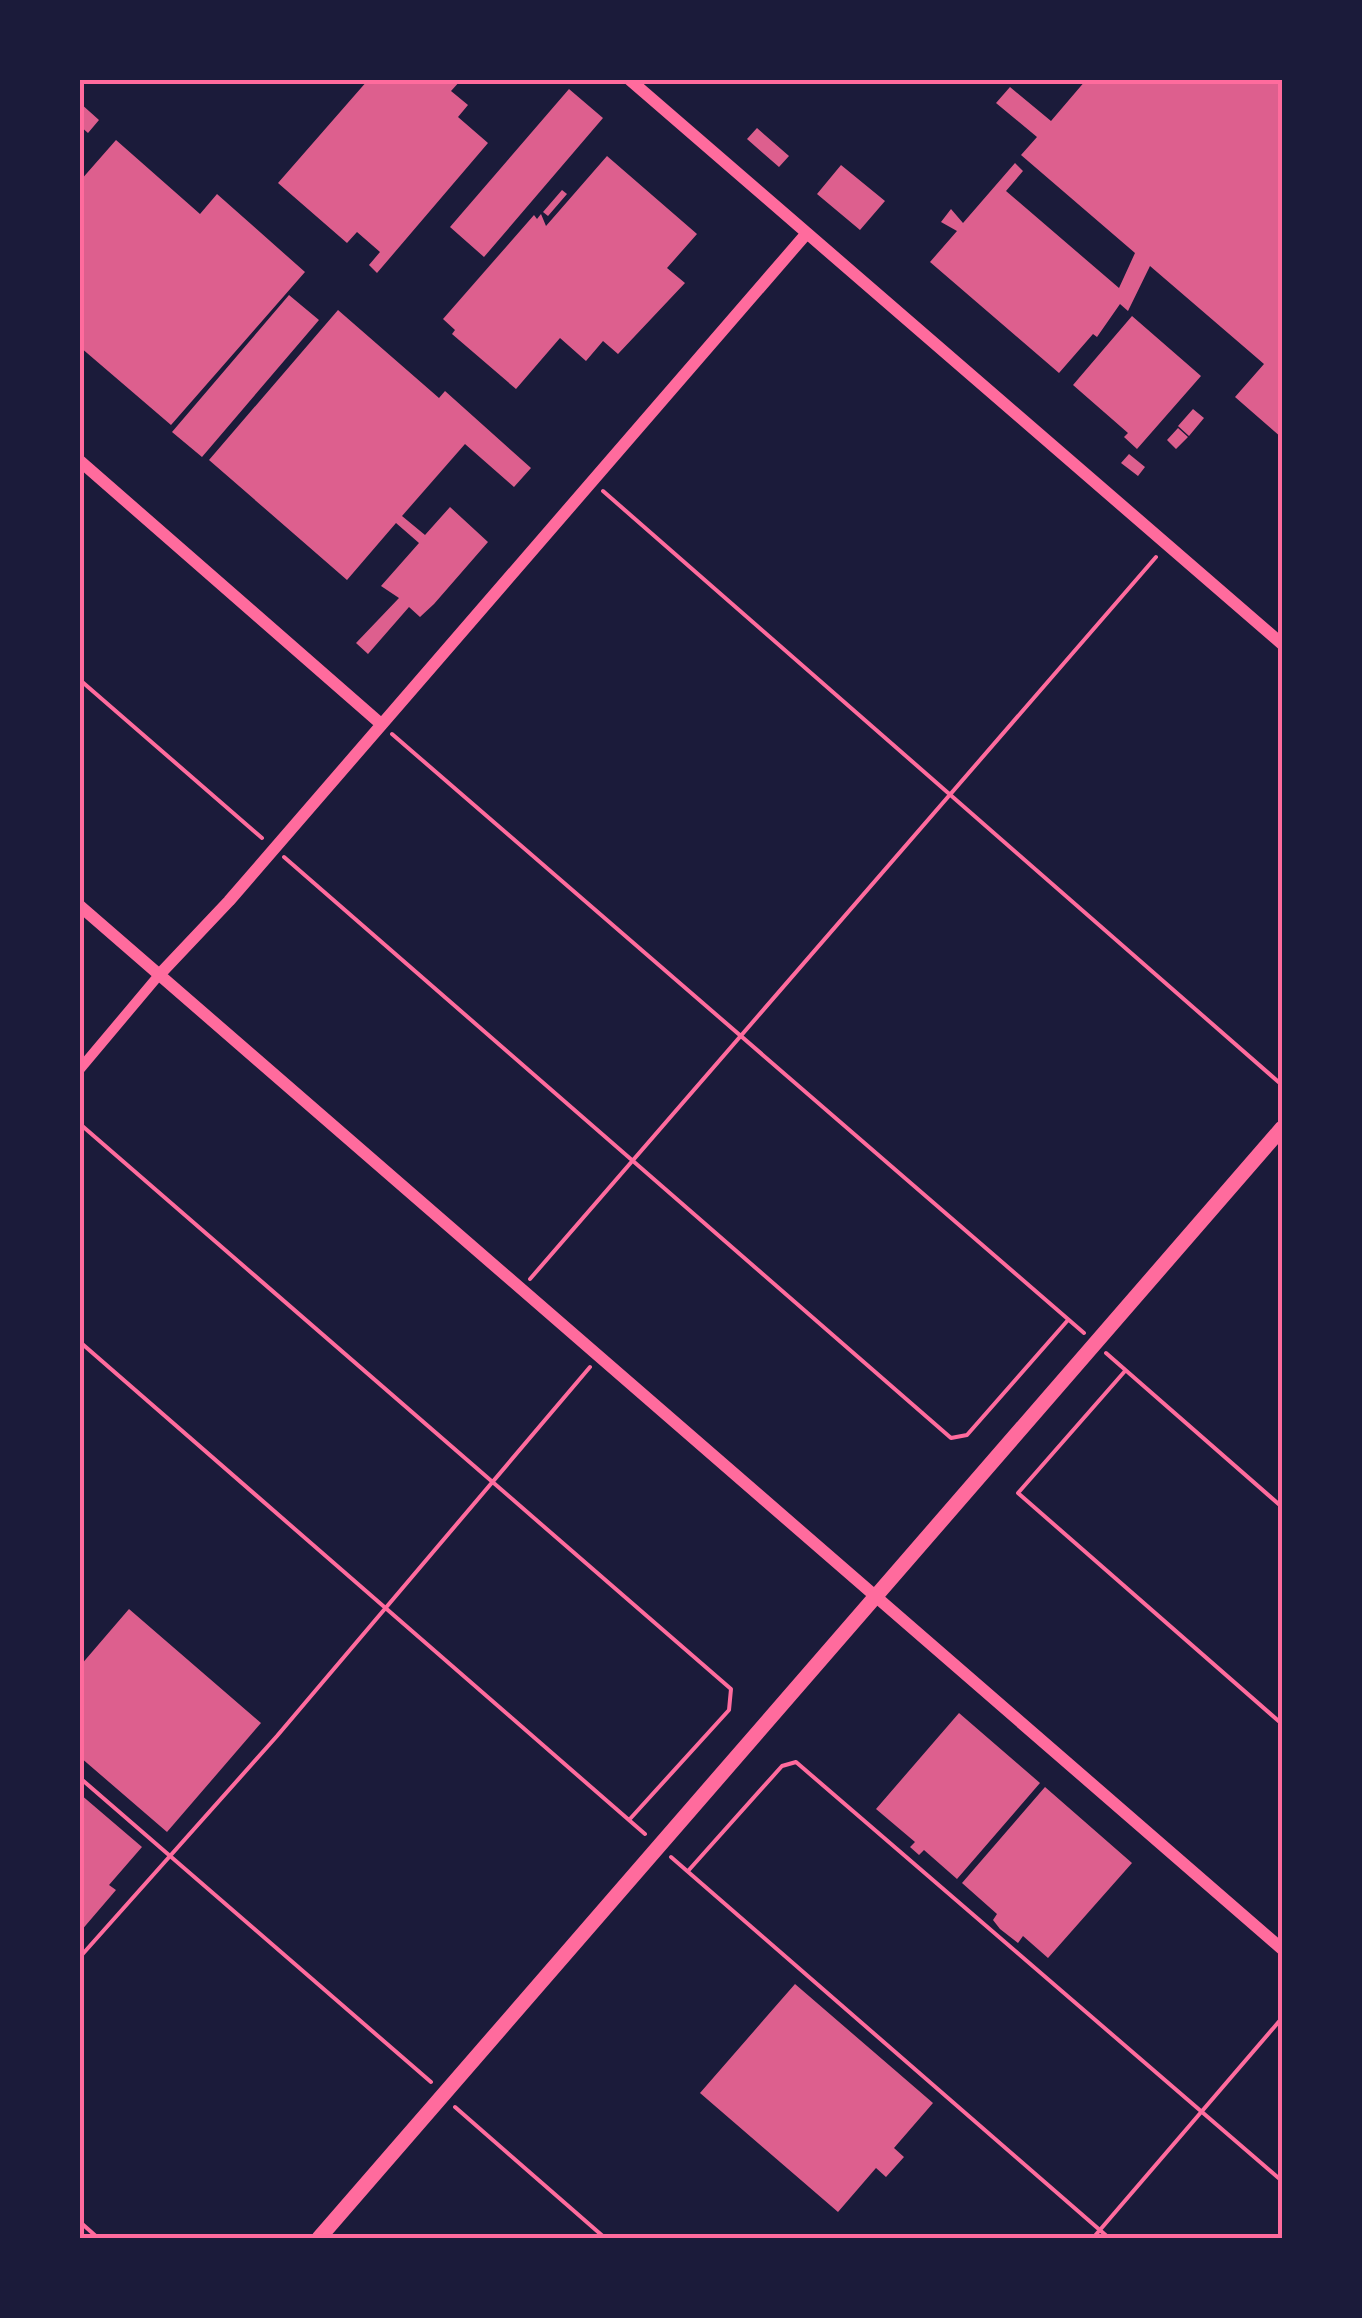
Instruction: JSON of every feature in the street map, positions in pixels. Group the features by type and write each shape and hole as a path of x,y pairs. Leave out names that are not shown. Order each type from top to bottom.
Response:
{"main road":[{"path":"319,2238 1282,1128"}],"street":[{"path":"630,80 1282,644"},
{"path":"80,1069 807,233"},
{"path":"80,461 381,724"},
{"path":"80,906 1282,1949"}],"path":[{"path":"592,481 1282,1085"},
{"path":"521,1290 1168,543"},
{"path":"80,680 950,1438 967,1436 1068,1320"},
{"path":"381,724 1282,1507"},
{"path":"80,1124 731,1689 729,1710 629,1820"},
{"path":"80,1342 1108,2238"},
{"path":"80,1957 599,1357"},
{"path":"1125,1371 1018,1494 1282,1724"},
{"path":"688,1872 782,1766 796,1762 1282,2180"},
{"path":"80,1778 605,2238"},
{"path":"1094,2238 1282,2018"},
{"path":"80,2222 98,2238"}],"building":[{"path":"368,80 461,80 451,91 468,105 458,117 488,143 377,273 369,265 380,252 357,232 347,243 278,183"},
{"path":"1086,80 1282,80 1282,438 1235,397 1264,364 1150,266 1128,311 1120,304 1097,337 1093,334 1059,373 930,262 957,231 941,222 951,209 963,223 1015,163 1023,171 1006,191 1119,288 1135,253 1021,155 1037,137 996,103 1010,87 1051,121"},
{"path":"569,89 603,118 484,257 450,227"},
{"path":"80,103 99,120 88,133 80,126"},
{"path":"757,128 789,156 779,167 747,139"},
{"path":"116,140 200,214 217,194 305,272 171,425 80,347 80,181"},
{"path":"607,156 697,234 667,268 685,283 618,354 603,341 586,361 560,338 516,389 452,334 455,330 443,319 534,215 537,219 541,214 546,226"},
{"path":"841,165 885,201 860,230 817,194"},
{"path":"562,190 567,194 548,216 543,212"},
{"path":"289,295 319,320 202,457 172,432"},
{"path":"338,310 439,398 445,391 531,468 514,487 465,444 402,516 425,535 450,507 488,542 434,604 420,617 409,607 368,654 356,643 399,598 381,586 419,543 396,523 347,580 209,460"},
{"path":"1132,316 1201,376 1137,449 1124,437 1128,433 1073,385"},
{"path":"1193,409 1204,418 1189,436 1178,426"},
{"path":"1178,428 1188,437 1176,449 1167,440"},
{"path":"1129,454 1145,467 1138,476 1121,463"},
{"path":"129,1609 261,1723 167,1832 80,1757 80,1666"},
{"path":"959,1713 1040,1783 957,1879 924,1850 919,1855 910,1847 915,1842 876,1809"},
{"path":"1045,1787 1132,1863 1048,1958 1023,1936 1018,1943 1000,1929 993,1920 997,1914 962,1883"},
{"path":"80,1794 142,1847 109,1885 116,1890 80,1932"},
{"path":"795,1984 933,2103 894,2148 904,2157 886,2177 876,2168 838,2212 700,2093"}]}
